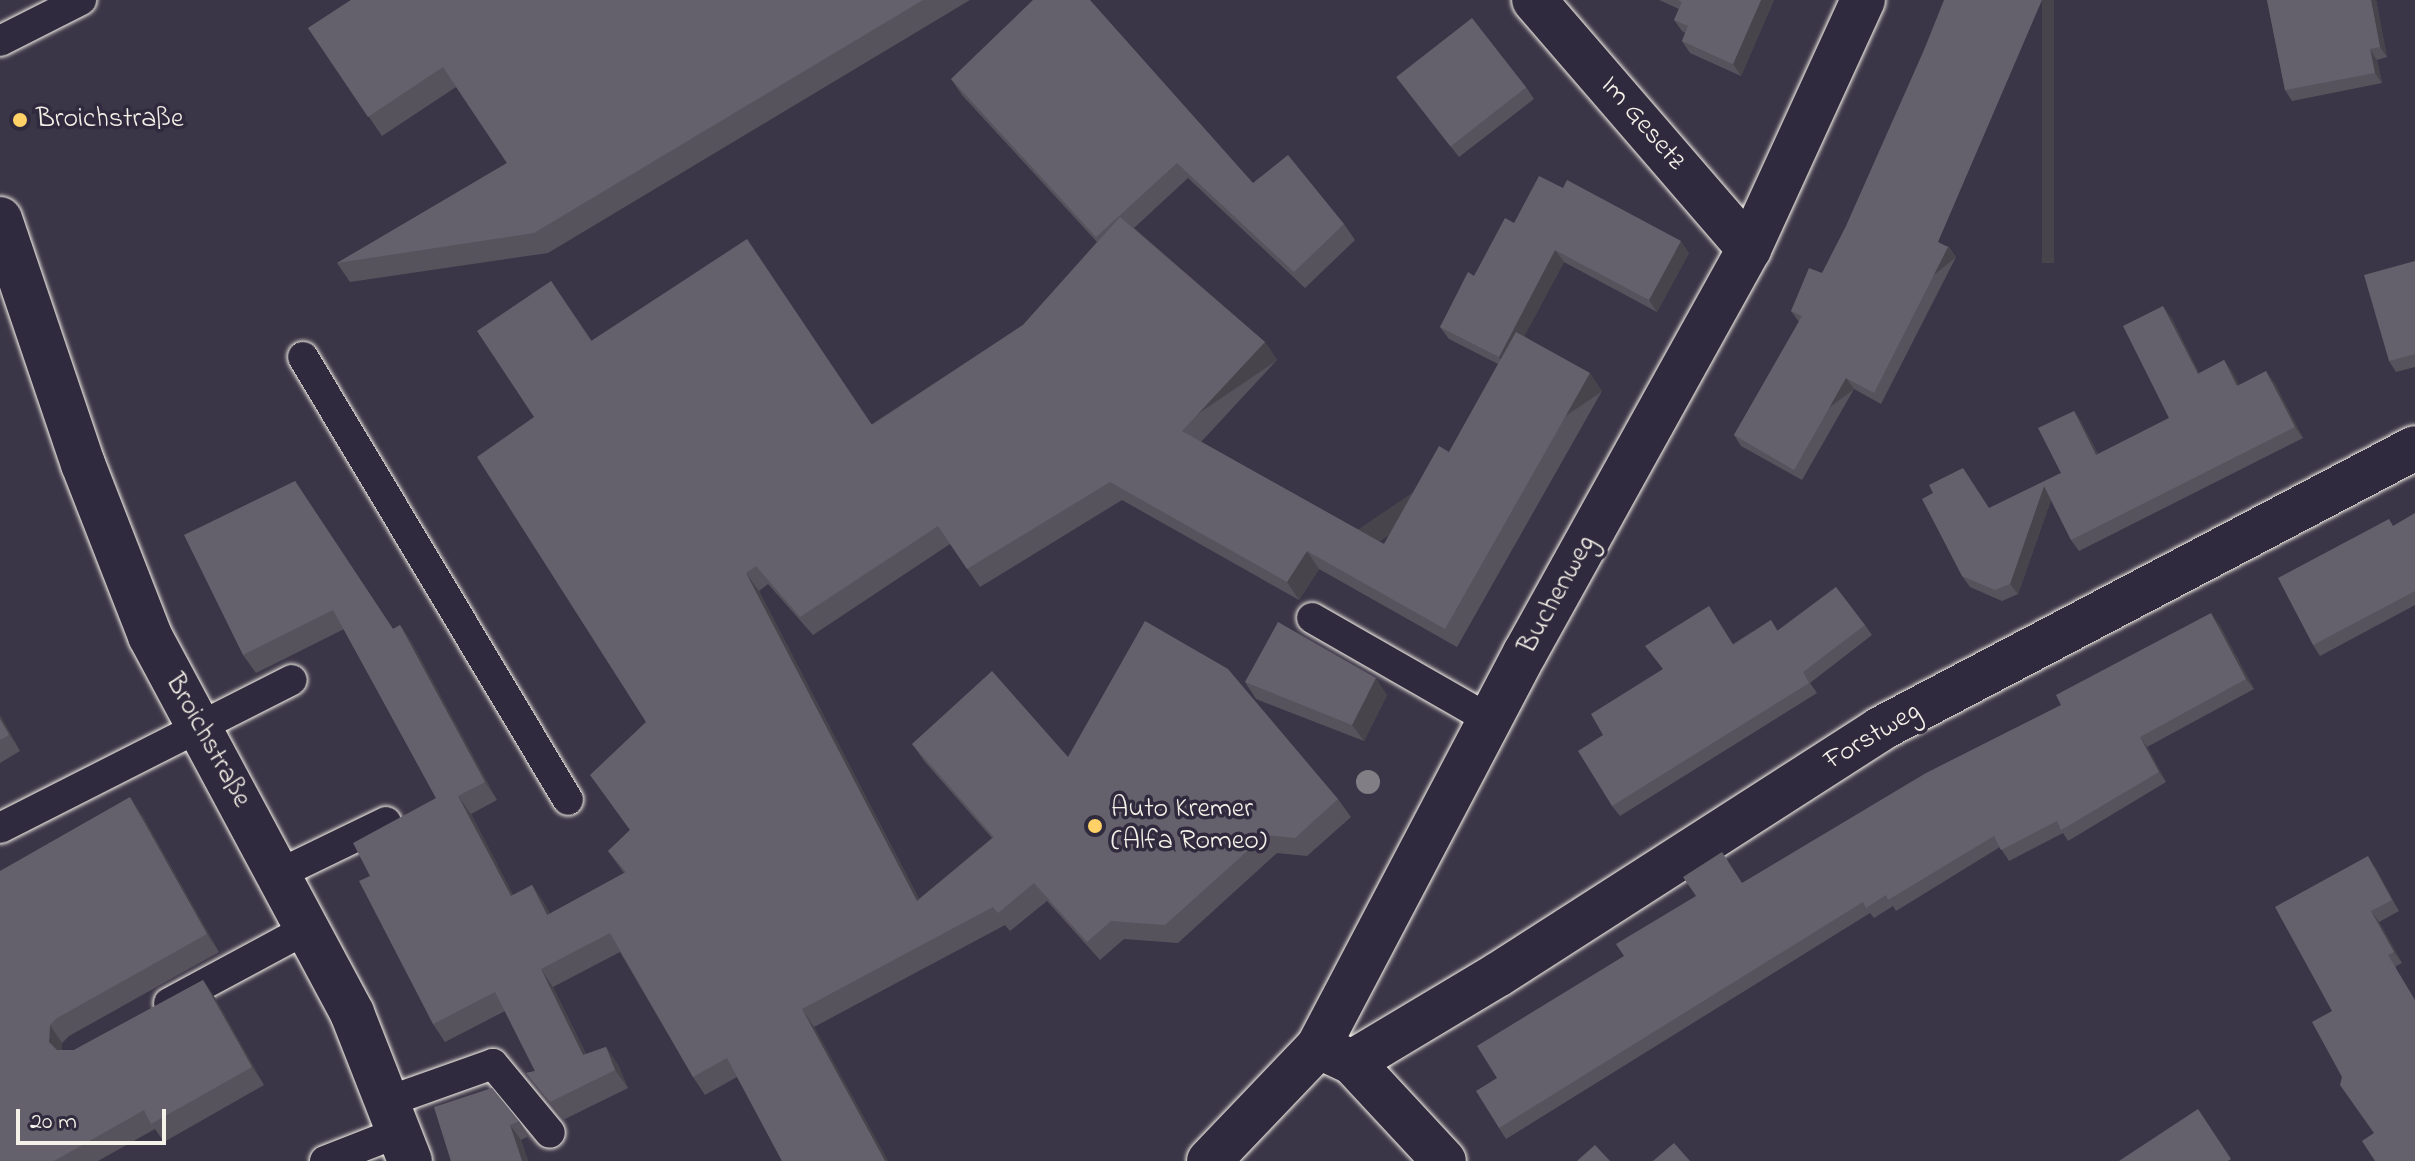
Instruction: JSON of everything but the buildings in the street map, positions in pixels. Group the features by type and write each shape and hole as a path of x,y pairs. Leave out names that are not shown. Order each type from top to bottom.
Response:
{"street":[{"name":"Im Gesetz","path":"1534,0 1749,249"},
{"name":"Buchenweg","path":"1209,1161 1335,1054 1490,720 1749,249 1863,0"},
{"name":"Broichstraße","path":"0,219 83,464 144,623 308,928 402,1139"},
{"name":"Forstweg","path":"1335,1054 1499,974 1880,729 2415,448"},
{"path":"1335,1054 1444,1161"}],"lane":[{"path":"0,41 81,0"},
{"path":"303,357 568,800"},
{"path":"1312,618 1490,720"},
{"path":"0,828 292,680"},
{"path":"279,874 386,822"},
{"path":"146,1015 308,928"},
{"path":"325,1161 402,1139 493,1064 550,1133"}],"place":[{"name":"Broichstraße","path":"20,120"},
{"name":"Auto Kremer (Alfa Romeo)","path":"1095,826"}]}
